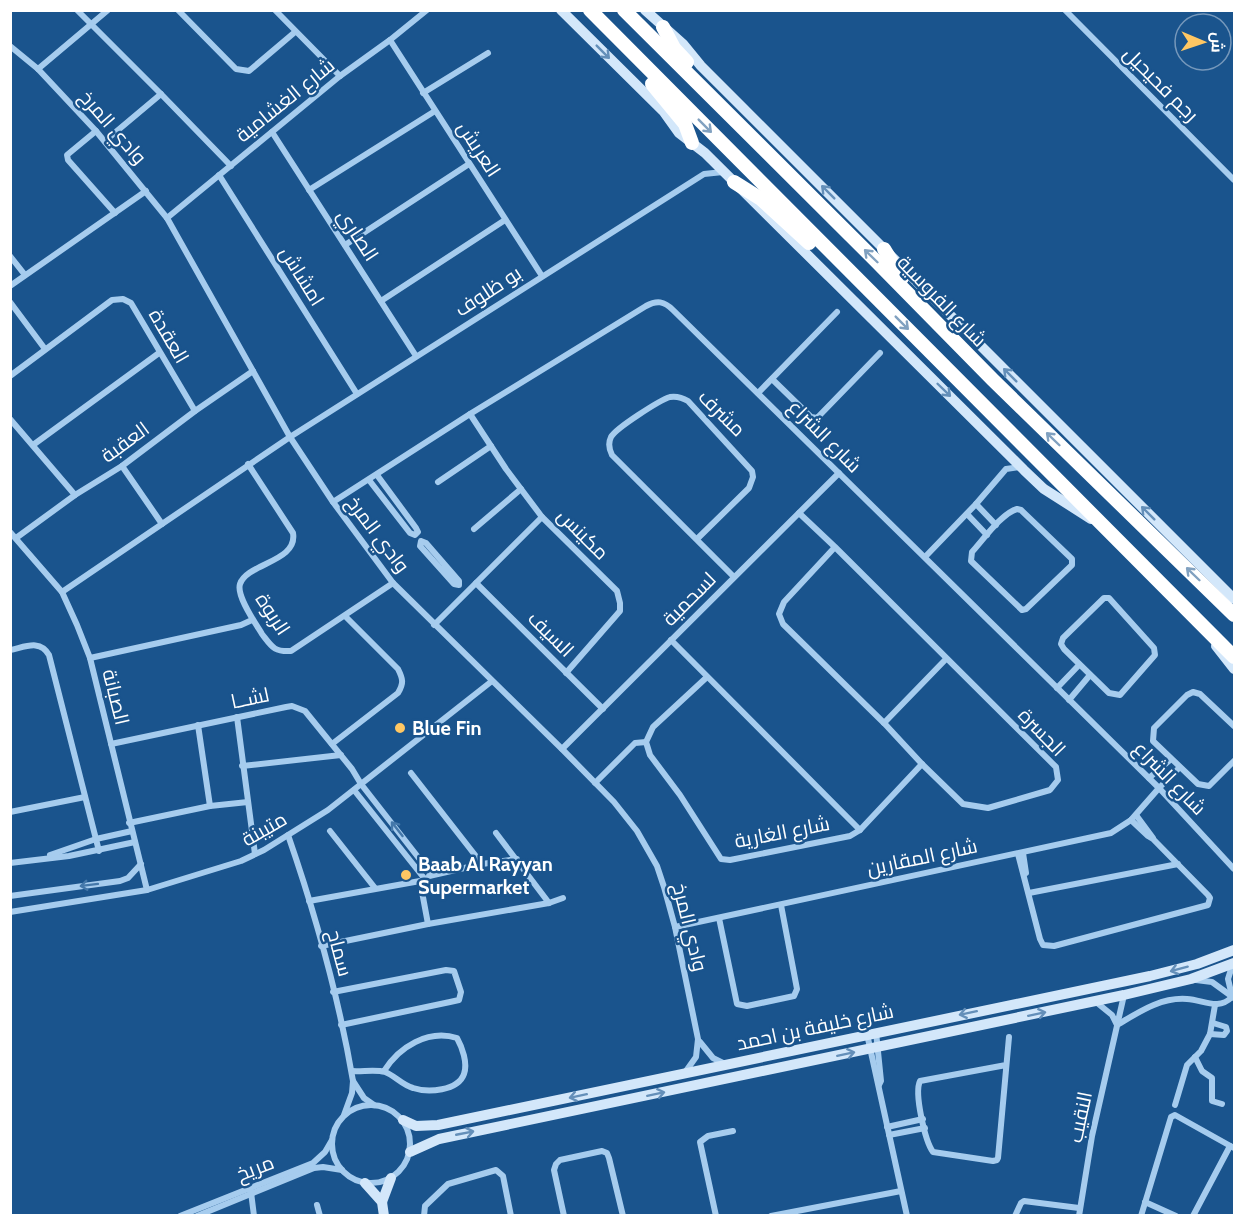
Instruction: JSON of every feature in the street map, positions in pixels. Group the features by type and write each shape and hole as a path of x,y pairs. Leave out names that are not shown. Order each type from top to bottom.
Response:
{"highway":[{"path":"590,10 1234,657"},
{"name":"شارع الفروسية","path":"624,10 993,380 1234,615"},
{"path":"658,20 679,54 746,124 770,156"},
{"path":"622,43 638,68 685,124 692,143"},
{"path":"734,182 761,199 834,264 857,278"},
{"path":"884,249 902,278 976,355 993,380"}],"street":[{"path":"77,10 231,166"},
{"path":"39,69 108,10"},
{"path":"178,10 236,69 241,71 249,71 295,32"},
{"path":"275,10 340,76"},
{"name":"شارع الغشامية","path":"167,218 340,76 390,40 426,10"},
{"path":"561,10 664,112 679,133 705,153 1020,467 1044,489 1112,532"},
{"name":"شارع الفروسية","path":"645,10 683,44 701,66 1234,598"},
{"name":"رجم فحيحيل","path":"1065,10 1234,180"},
{"name":"العريش","path":"390,40 542,276"},
{"name":"وادي المرخ","path":"10,46 39,69 96,131 167,218 290,437 333,502 393,583 595,783 627,817 649,850 664,887 675,927 698,1039 696,1057 692,1065 676,1076"},
{"path":"423,93 488,53"},
{"path":"105,141 161,94"},
{"path":"309,190 435,111"},
{"path":"96,131 67,155 68,160 115,213"},
{"name":"الصاري","path":"272,132 416,356"},
{"path":"704,174 707,164 705,153"},
{"path":"345,245 469,164"},
{"name":"بو ظلوف","path":"62,592 248,464 542,276 704,174 714,171 724,172"},
{"name":"امشاش","path":"219,175 357,394"},
{"path":"10,286 146,191"},
{"path":"381,301 505,220"},
{"path":"10,256 25,275"},
{"name":"العقدة","path":"10,376 112,300 123,299 131,303 195,411"},
{"path":"10,302 45,350"},
{"name":"شارع الشراع","path":"333,502 654,302 661,302 673,310 1149,778 1234,869"},
{"path":"758,393 837,312"},
{"path":"33,445 159,353"},
{"path":"772,379 811,417 817,418 880,353"},
{"name":"العقبة","path":"16,538 75,495 122,466 253,371"},
{"name":"مشرف","path":"697,539 749,488 753,477 752,471 750,466 688,401 683,398 670,397 616,431 609,442 609,448 612,455 734,577"},
{"name":"مكينس","path":"471,414 542,517 617,591 620,611 567,673"},
{"path":"10,419 75,495"},
{"path":"438,482 491,446"},
{"path":"1005,451 1006,469"},
{"name":"الربوة","path":"248,464 293,533 294,540 292,546 283,554 244,577 239,585 240,594 252,620 273,649 281,652 291,651 393,583"},
{"path":"122,466 162,524"},
{"path":"925,557 1006,469 1020,467"},
{"name":"لسحمية","path":"562,749 839,473"},
{"path":"369,480 411,534 417,534 417,530 377,475"},
{"path":"474,529 521,489"},
{"path":"386,503 393,497"},
{"path":"976,504 996,525"},
{"path":"1013,510 1021,510 1072,559 1072,565 1026,609 1019,609 971,561 972,552 996,525 1013,510"},
{"name":"الجسرة","path":"799,513 835,547 1056,768 1058,780 1050,790 988,808 963,804 783,624 779,614 784,602 835,547"},
{"path":"399,520 406,514"},
{"path":"967,514 987,535"},
{"path":"434,625 542,517"},
{"name":"الصبانة","path":"10,532 62,592 90,658 147,890"},
{"path":"433,556 456,585 467,592"},
{"name":"السيف","path":"476,583 603,709"},
{"path":"1108,598 1151,643 1155,655 1120,695 1109,693 1090,675 1064,649 1061,644 1062,638 1100,601 1108,598"},
{"path":"332,744 398,693 403,685 403,678 398,669 345,616"},
{"path":"1194,617 1234,669"},
{"path":"90,658 241,625 252,620"},
{"name":"شارع الغارية","path":"646,742 650,755 680,795 721,859 730,860 850,836 860,830 671,640"},
{"path":"10,650 35,644 41,646 49,655 99,851"},
{"path":"884,723 946,659"},
{"path":"1057,688 1079,664"},
{"path":"1069,700 1090,675"},
{"path":"595,783 635,743 646,742 654,728 707,677"},
{"name":"متيبنة","path":"10,912 147,890 232,865 255,855 354,790 492,681"},
{"path":"1234,726 1200,694 1193,692 1187,695 1154,728 1153,741 1170,760 1198,784 1209,786 1234,761"},
{"name":"لشــا","path":"111,744 292,706 300,708 341,755 432,875"},
{"path":"237,717 255,855"},
{"path":"198,725 210,806"},
{"path":"242,766 341,755"},
{"path":"1149,778 1170,760"},
{"path":"860,830 921,764"},
{"name":"شارع المقارين","path":"675,927 1111,833 1133,817 1179,768"},
{"path":"411,772 482,864"},
{"path":"354,790 422,879 428,924"},
{"path":"10,812 85,797"},
{"path":"129,823 210,806 248,802"},
{"path":"1021,854 1043,945 1054,946 1205,908 1209,902 1208,895 1133,817"},
{"path":"38,858 96,839 132,831"},
{"path":"330,831 375,888"},
{"path":"496,833 549,903"},
{"name":"سماح","path":"288,835 309,901 352,1071 352,1093 344,1116"},
{"path":"10,863 99,851 135,842"},
{"path":"309,901 422,879 482,864 517,859"},
{"path":"10,896 120,881 128,878 141,864"},
{"path":"1029,893 1178,864"},
{"path":"321,946 549,903 564,898"},
{"path":"719,918 737,1004 747,1006 794,996 798,989 781,905"},
{"name":"شارع خليفة بن احمد","path":"403,1120 416,1126 438,1125 1150,976 1197,964 1234,950"},
{"path":"1233,998 1228,979 1234,963"},
{"name":"شارع خليفة بن احمد","path":"410,1152 439,1139 1191,980 1234,963"},
{"path":"333,992 446,970 454,971 461,992 459,1000 341,1025"},
{"path":"1191,980 1212,982 1233,998"},
{"name":"النقيب","path":"1079,1212 1092,1137 1124,995"},
{"path":"1094,1001 1112,1015 1117,1025 1160,1002 1189,999 1215,1005 1233,998"},
{"path":"1175,1105 1187,1065 1202,1051 1210,1034 1215,1005"},
{"path":"1210,1034 1224,1035 1227,1031 1226,1027 1213,1023"},
{"path":"872,1033 876,1082 879,1085 907,1215"},
{"path":"352,1071 384,1071 412,1088 427,1091 440,1090 458,1083 464,1075 465,1066 457,1038 444,1034 421,1039 402,1049 384,1071"},
{"path":"1006,1065 920,1081 918,1088 927,1145 933,1152 997,1160 1006,1065 1008,1037"},
{"path":"698,1039 706,1053 727,1065"},
{"path":"1195,1057 1202,1071 1212,1078 1212,1101 1222,1104"},
{"path":"353,1081 364,1098 374,1105 393,1111 403,1120 410,1139 410,1152 405,1165 391,1178 378,1183 365,1183 352,1179 342,1170 333,1153 332,1139 336,1126 344,1116 355,1108 374,1105"},
{"path":"1141,1215 1171,1117 1175,1115 1232,1147 1193,1215"},
{"path":"887,1126 923,1119"},
{"path":"890,1136 924,1128"},
{"path":"716,1215 700,1142 708,1136 733,1131"},
{"name":"مريخ","path":"197,1215 313,1163 325,1152 332,1139"},
{"path":"564,1215 554,1170 556,1164 560,1160 602,1151 607,1153 609,1158 622,1215"},
{"name":"مريخ","path":"180,1215 314,1168 342,1170"},
{"path":"424,1215 425,1206 448,1184 496,1170 503,1176 512,1215"},
{"path":"384,1215 382,1202 391,1178"},
{"path":"365,1183 382,1202"},
{"path":"251,1191 254,1215"},
{"path":"771,1215 901,1191"},
{"path":"1015,1215 1018,1207 1024,1201 1079,1212"},
{"path":"1144,1202 1176,1215"},
{"path":"318,1205 320,1215"}],"place":[{"name":"Blue Fin","path":"400,728"},
{"name":"Baab Al Rayyan Supermarket","path":"406,875"}]}
